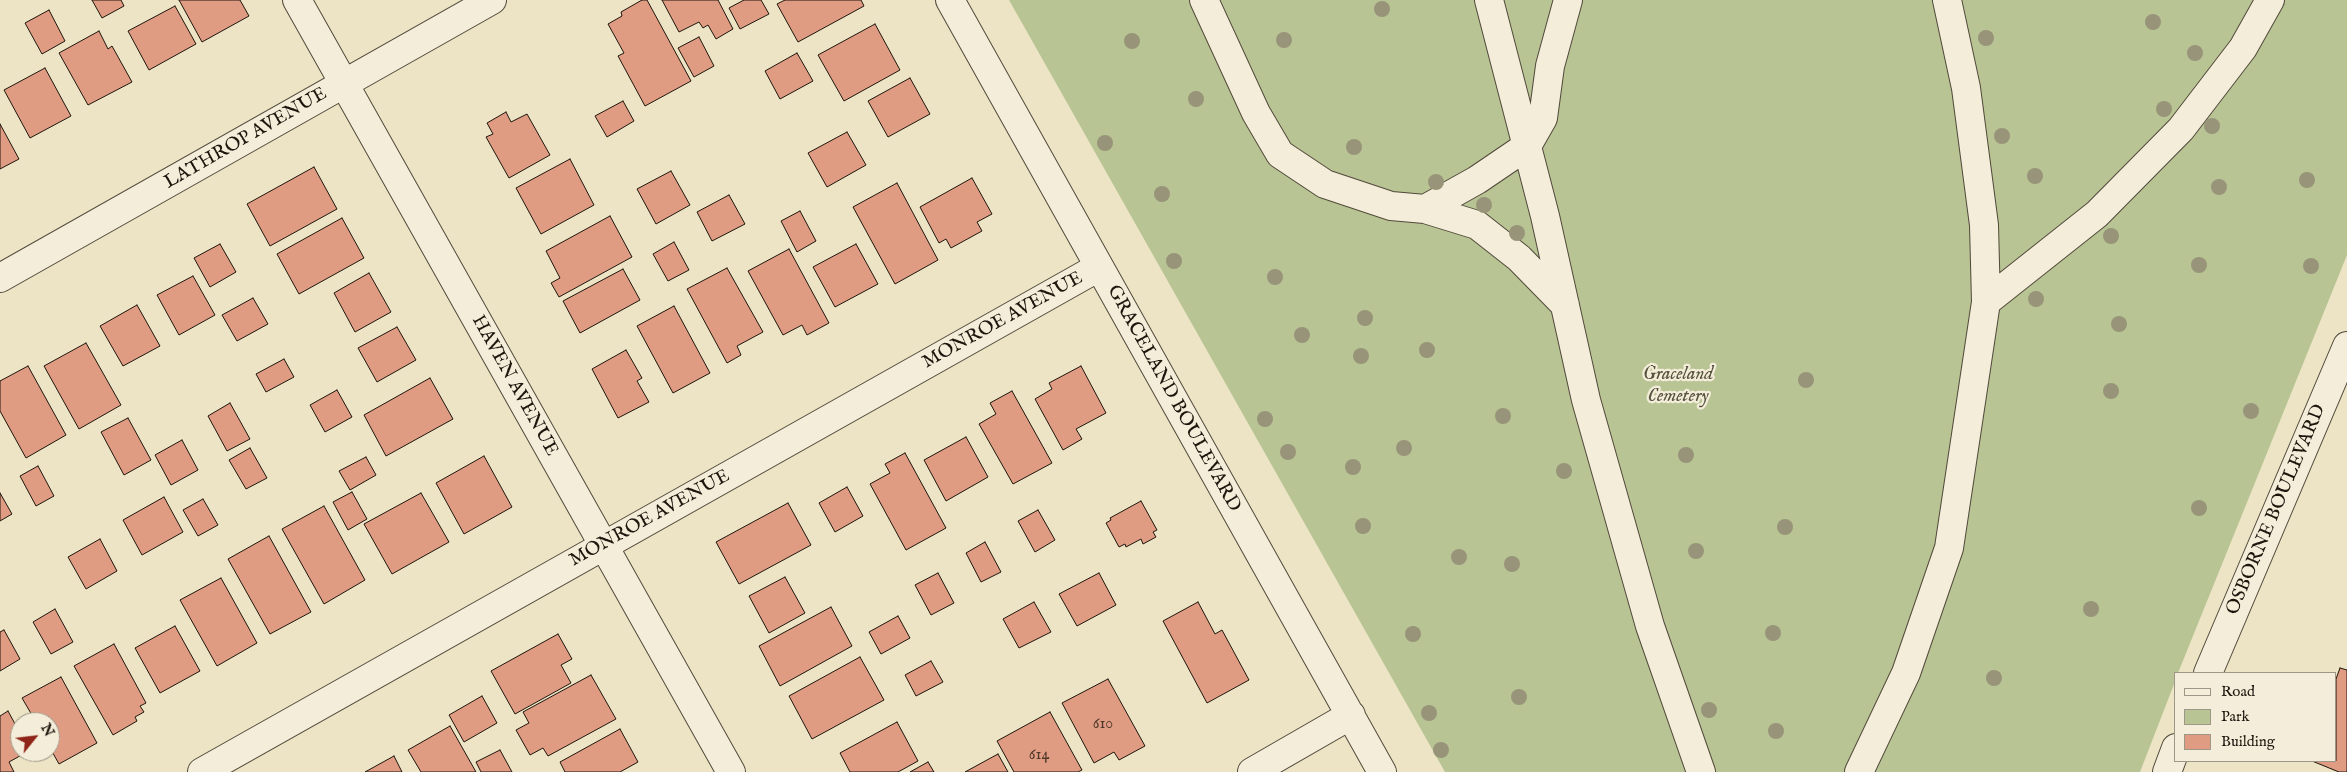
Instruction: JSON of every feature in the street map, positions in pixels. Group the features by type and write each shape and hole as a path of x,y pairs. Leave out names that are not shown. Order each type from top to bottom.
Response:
{"street":[{"name":"HAVEN AVENUE","path":"297,0 731,772"},
{"name":"LATHROP AVENUE","path":"0,278 492,0"},
{"name":"GRACELAND BOULEVARD","path":"950,0 1382,772"},
{"path":"1204,0 1256,113 1280,154 1325,184 1392,206 1425,209 1477,225 1519,258 1565,305"},
{"path":"1489,0 1565,305 1586,400 1650,626 1701,772"},
{"path":"1425,209 1477,180 1526,146 1543,118 1550,66 1568,0"},
{"path":"1859,772 1906,673 1949,548 1986,302 1981,205 1966,88 1947,0"},
{"path":"1986,302 2097,214 2181,129 2243,48 2270,0"},
{"name":"MONROE AVENUE","path":"202,772 1099,266"},
{"name":"OSBORNE BOULEVARD","path":"2208,672 2347,346"},
{"path":"1252,772 1351,715"},
{"path":"2167,772 2174,753"}],"green space":[{"name":"Graceland Cemetery","path":"1009,0 2347,0 2347,255 2178,672 2174,672 2174,684 2140,772 1445,772"}],"building":[{"path":"92,0 121,0 124,6 102,18"},
{"path":"179,0 240,0 249,16 202,42"},
{"path":"642,0 647,0 691,81 645,106 618,56 624,53 608,24 622,16 621,12"},
{"path":"662,0 718,0 733,29 716,39 708,25 703,28 699,22 679,32"},
{"path":"744,0 761,0 769,14 740,29 729,8"},
{"path":"785,0 861,0 864,6 798,42 777,4"},
{"path":"175,6 196,44 149,70 128,31"},
{"path":"49,10 65,41 42,54 25,23"},
{"path":"875,24 900,70 844,101 818,55"},
{"path":"99,31 108,49 112,46 132,82 88,105 59,53"},
{"path":"699,37 714,66 694,77 678,48"},
{"path":"797,53 813,81 780,99 765,71"},
{"path":"45,68 71,116 30,138 4,90"},
{"path":"910,78 930,114 888,137 868,101"},
{"path":"623,101 634,121 607,137 595,116"},
{"path":"506,112 511,122 527,114 550,155 509,178 486,137 493,134 487,123"},
{"path":"0,124 19,159 0,169"},
{"path":"847,132 866,165 827,187 808,153"},
{"path":"570,159 594,205 541,234 516,188"},
{"path":"314,167 337,209 270,246 247,204"},
{"path":"671,171 690,205 656,224 637,189"},
{"path":"972,178 992,214 977,222 982,231 951,248 946,239 939,243 920,207"},
{"path":"897,183 938,260 895,284 853,207"},
{"path":"729,195 745,224 712,241 697,212"},
{"path":"800,211 816,241 797,252 781,221"},
{"path":"610,216 632,257 559,297 551,283 560,278 546,251"},
{"path":"342,218 364,258 299,294 277,254"},
{"path":"674,242 689,270 668,281 653,254"},
{"path":"220,244 236,272 210,287 194,258"},
{"path":"856,244 878,284 835,307 813,267"},
{"path":"789,249 829,323 807,335 802,325 783,335 748,271"},
{"path":"727,268 763,332 737,346 741,355 727,363 687,289"},
{"path":"623,269 640,300 580,333 563,301"},
{"path":"369,273 391,312 355,332 334,293"},
{"path":"193,276 215,315 179,335 157,295"},
{"path":"253,298 268,324 237,341 222,315"},
{"path":"137,305 160,346 123,366 100,326"},
{"path":"674,306 710,373 673,393 637,326"},
{"path":"397,327 416,360 377,382 358,348"},
{"path":"86,343 121,405 79,429 44,366"},
{"path":"626,350 642,378 637,381 649,402 618,418 592,369"},
{"path":"284,359 294,377 266,392 256,374"},
{"path":"28,366 66,435 26,458 0,411 0,381"},
{"path":"1081,366 1106,413 1076,429 1082,439 1063,450 1035,399 1052,389 1049,383"},
{"path":"430,378 453,419 386,456 364,415"},
{"path":"337,390 352,417 325,432 310,405"},
{"path":"1012,391 1052,463 1013,484 979,424 996,414 990,403"},
{"path":"230,403 250,439 227,451 208,416"},
{"path":"128,418 151,460 124,475 101,432"},
{"path":"966,437 988,477 946,501 924,460"},
{"path":"182,440 198,470 171,485 155,455"},
{"path":"250,448 267,478 246,489 229,460"},
{"path":"905,453 946,528 906,550 870,484 890,473 885,464"},
{"path":"484,456 512,507 464,534 436,483"},
{"path":"366,457 376,475 350,490 339,471"},
{"path":"38,466 54,496 36,506 20,476"},
{"path":"847,487 863,516 835,532 819,503"},
{"path":"352,492 367,519 348,530 333,502"},
{"path":"0,493 12,514 0,521"},
{"path":"421,493 449,542 392,574 364,524"},
{"path":"164,497 183,532 142,555 123,520"},
{"path":"203,499 218,525 198,536 183,510"},
{"path":"1141,501 1157,530 1153,532 1156,537 1143,544 1141,539 1126,547 1125,544 1119,547 1106,523 1111,520 1110,518"},
{"path":"788,503 811,545 739,584 716,542"},
{"path":"324,506 365,580 324,604 282,529"},
{"path":"1038,510 1055,540 1035,552 1018,521"},
{"path":"269,536 311,612 270,634 228,559"},
{"path":"100,539 117,571 86,589 68,557"},
{"path":"985,542 1001,572 981,582 966,553"},
{"path":"938,573 954,603 931,615 915,585"},
{"path":"1099,573 1116,605 1077,626 1059,594"},
{"path":"785,577 805,613 769,633 749,596"},
{"path":"221,578 257,643 217,666 180,600"},
{"path":"1034,602 1051,632 1019,648 1003,619"},
{"path":"1198,602 1215,634 1222,630 1249,680 1207,703 1163,621"},
{"path":"831,607 852,646 780,686 759,646"},
{"path":"55,609 73,642 51,654 33,622"},
{"path":"898,616 910,638 881,654 869,632"},
{"path":"175,626 200,671 160,693 135,648"},
{"path":"4,630 20,659 0,671 0,632"},
{"path":"558,634 572,659 561,665 571,683 515,714 491,671"},
{"path":"114,644 146,703 140,706 144,712 135,717 137,721 113,735 74,666"},
{"path":"860,657 884,700 812,739 789,696"},
{"path":"931,661 943,682 916,696 905,675"},
{"path":"2340,668 2347,670 2347,772 2339,772 2314,762 2337,762 2337,676"},
{"path":"591,675 616,719 548,756 543,748 530,755 516,730 529,723 523,712"},
{"path":"61,677 97,743 59,764 60,712 30,712 22,698"},
{"path":"1108,679 1145,746 1119,760 1114,752 1094,763 1062,703"},
{"path":"482,696 497,723 464,742 449,715"},
{"path":"8,711 10,715 9,762 14,772 0,772 0,716"},
{"path":"1050,712 1082,770 1078,772 1014,772 997,741"},
{"path":"897,722 918,761 898,772 850,772 840,753"},
{"path":"450,726 476,772 421,772 408,750"},
{"path":"620,729 638,762 620,772 565,772 560,762"},
{"path":"500,750 512,772 481,772 476,762"},
{"path":"998,754 1008,772 965,772"},
{"path":"394,756 402,772 365,772"},
{"path":"928,762 934,772 910,772"}]}
